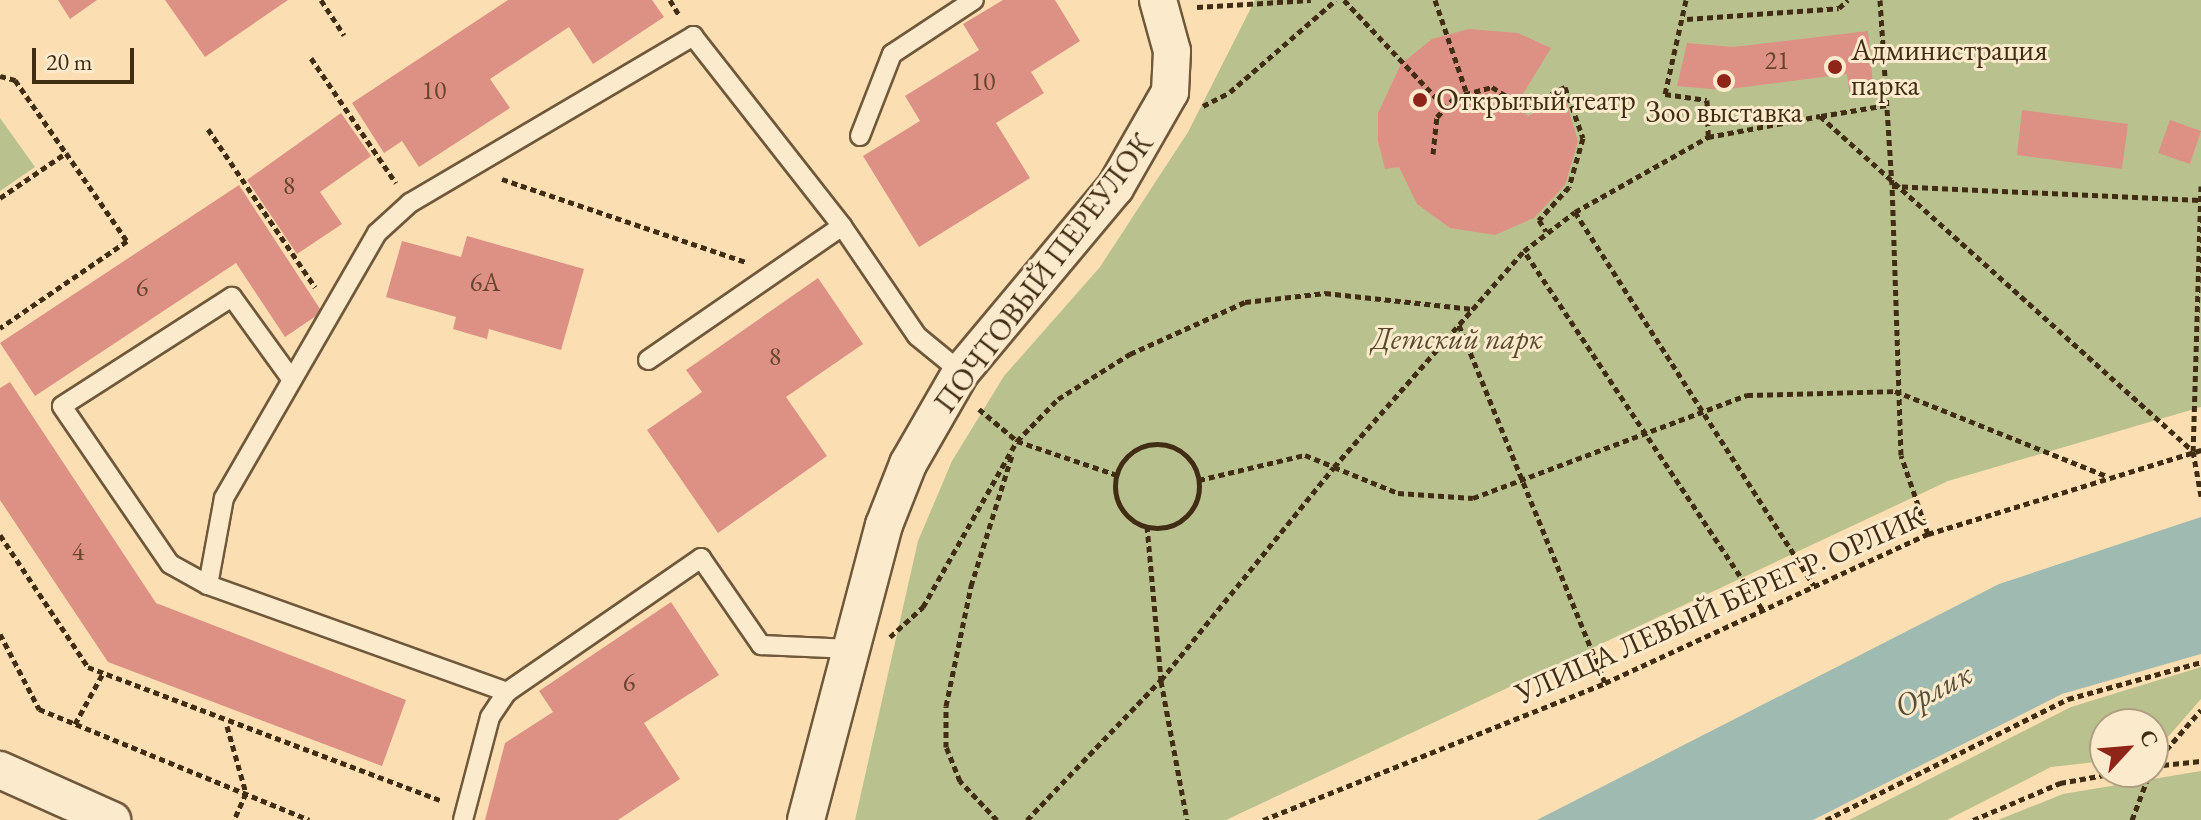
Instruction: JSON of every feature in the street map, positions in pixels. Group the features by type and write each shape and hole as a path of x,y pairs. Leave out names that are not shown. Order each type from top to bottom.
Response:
{"street":[{"path":"1174,3 1172,51 1182,101"},
{"name":"ПОЧТОВЫЙ ПЕРЕУЛОК","path":"806,820 884,525 922,437 965,386 1182,101"},
{"path":"0,770 112,820"}],"lane":[{"path":"860,136 892,54 974,0"},
{"path":"208,585 224,498 290,377 377,233 410,203 474,170 693,36 842,226 917,336 965,386"},
{"path":"648,360 842,226"},
{"path":"290,377 232,297 62,406 170,564 208,585 507,692"},
{"path":"464,815 490,717 507,692 701,558 761,645 852,649"}],"path":[{"path":"321,0 344,35"},
{"path":"1174,3 1311,0"},
{"path":"1182,101 1230,92 1336,0"},
{"path":"1344,0 1445,107"},
{"path":"1435,0 1466,91"},
{"path":"1686,0 1687,19 1665,94 1707,100 1708,137"},
{"path":"1687,19 1839,8 1848,0"},
{"path":"1880,0 1892,186 1895,391 1901,455 1928,534"},
{"path":"311,58 410,203"},
{"path":"0,76 15,80 127,241 0,328"},
{"path":"1433,154 1433,129 1445,107 1466,91 1492,87 1525,108 1565,87 1583,138 1569,187 1539,220 1546,232"},
{"path":"1027,820 1161,680 1334,467 1524,251 1546,232 1575,212 1708,137 1887,105"},
{"path":"1820,116 1892,186 2193,451"},
{"path":"208,129 332,312"},
{"path":"0,198 66,153"},
{"path":"474,170 775,272"},
{"path":"1892,186 2199,199"},
{"path":"2201,186 2193,451 2201,496"},
{"path":"1575,212 1814,585"},
{"path":"1524,251 1650,436 1762,609"},
{"path":"852,649 884,641 923,607 1017,441 1058,399 1130,354 1245,302 1325,293 1473,309"},
{"path":"1459,325 1518,483 1605,683"},
{"path":"965,386 1017,441 1117,475"},
{"path":"1199,480 1305,455 1433,499 1473,498 1650,436 1702,411 1747,395 1895,391 2106,476"},
{"path":"997,820 960,781 946,747 946,706 971,586 1017,441"},
{"path":"1163,444 1186,456 1199,480 1183,519 1147,526 1120,506 1117,475 1137,449 1163,444"},
{"name":"УЛИЦА ЛЕВЫЙ БЕРЕГ Р. ОРЛИК","path":"1263,820 1605,683 1928,534 2106,476 2201,450"},
{"path":"1147,526 1161,680 1187,820"},
{"path":"0,535 88,667 227,725 464,815"},
{"path":"0,634 39,709 309,820"},
{"path":"1826,820 2068,699 2201,662"},
{"path":"75,724 103,673"},
{"path":"2169,747 2201,710"},
{"path":"227,725 246,793 234,820"},
{"path":"2169,764 2201,761"},
{"path":"1973,820 2060,783 2089,778"},
{"path":"2132,820 2144,788"}],"green space":[{"name":"Детский парк","path":"1255,0 2201,0 2201,407 1948,481 1226,820 855,820 918,541 952,461 1004,376 1100,267 1188,132"},
{"path":"0,118 35,167 0,191"},
{"path":"2201,667 2201,699 2169,736 2169,708 2089,708 2089,763 2051,767 1947,820 1849,820 2071,707"},
{"path":"2201,771 2201,820 1998,820 2063,794 2099,788 2169,788 2169,776"}],"water":[{"name":"Орлик","path":"2201,517 2201,654 2062,694 1813,820 1537,820 1999,584"}],"building":[{"path":"58,0 97,0 70,19"},
{"path":"165,0 288,0 205,57"},
{"path":"508,0 652,0 664,17 593,64 569,27 490,79 510,108 419,167 402,141 384,153 352,103"},
{"path":"1003,0 1055,0 1080,41 1031,72 1044,93 996,123 1030,178 919,247 863,156 920,121 905,96 979,50 963,24"},
{"path":"1469,29 1518,33 1551,48 1517,104 1528,116 1565,98 1578,141 1565,185 1534,218 1495,235 1450,228 1417,204 1399,167 1385,169 1378,141 1378,113 1401,64 1432,39"},
{"path":"1868,31 1874,94 1850,97 1847,74 1722,90 1677,86 1687,43 1733,47"},
{"path":"2022,110 2128,124 2122,169 2017,155"},
{"path":"341,113 371,156 320,192 342,224 297,254 247,180"},
{"path":"2170,120 2201,131 2190,164 2158,153"},
{"path":"239,185 322,312 285,337 236,263 35,396 0,343"},
{"path":"467,236 584,269 561,350 489,329 487,339 453,329 456,317 386,297 402,241 461,257"},
{"path":"818,278 863,344 786,397 827,456 718,533 647,430 702,392 686,370"},
{"path":"10,382 156,603 406,700 382,766 108,662 0,500 0,388"},
{"path":"671,602 719,675 644,723 680,779 618,820 485,820 505,743 553,712 539,691"}],"place":[{"name":"Администрация парка","path":"1835,67"},
{"name":"Зоо выставка","path":"1724,81"},
{"name":"Открытый театр","path":"1420,100"}]}
